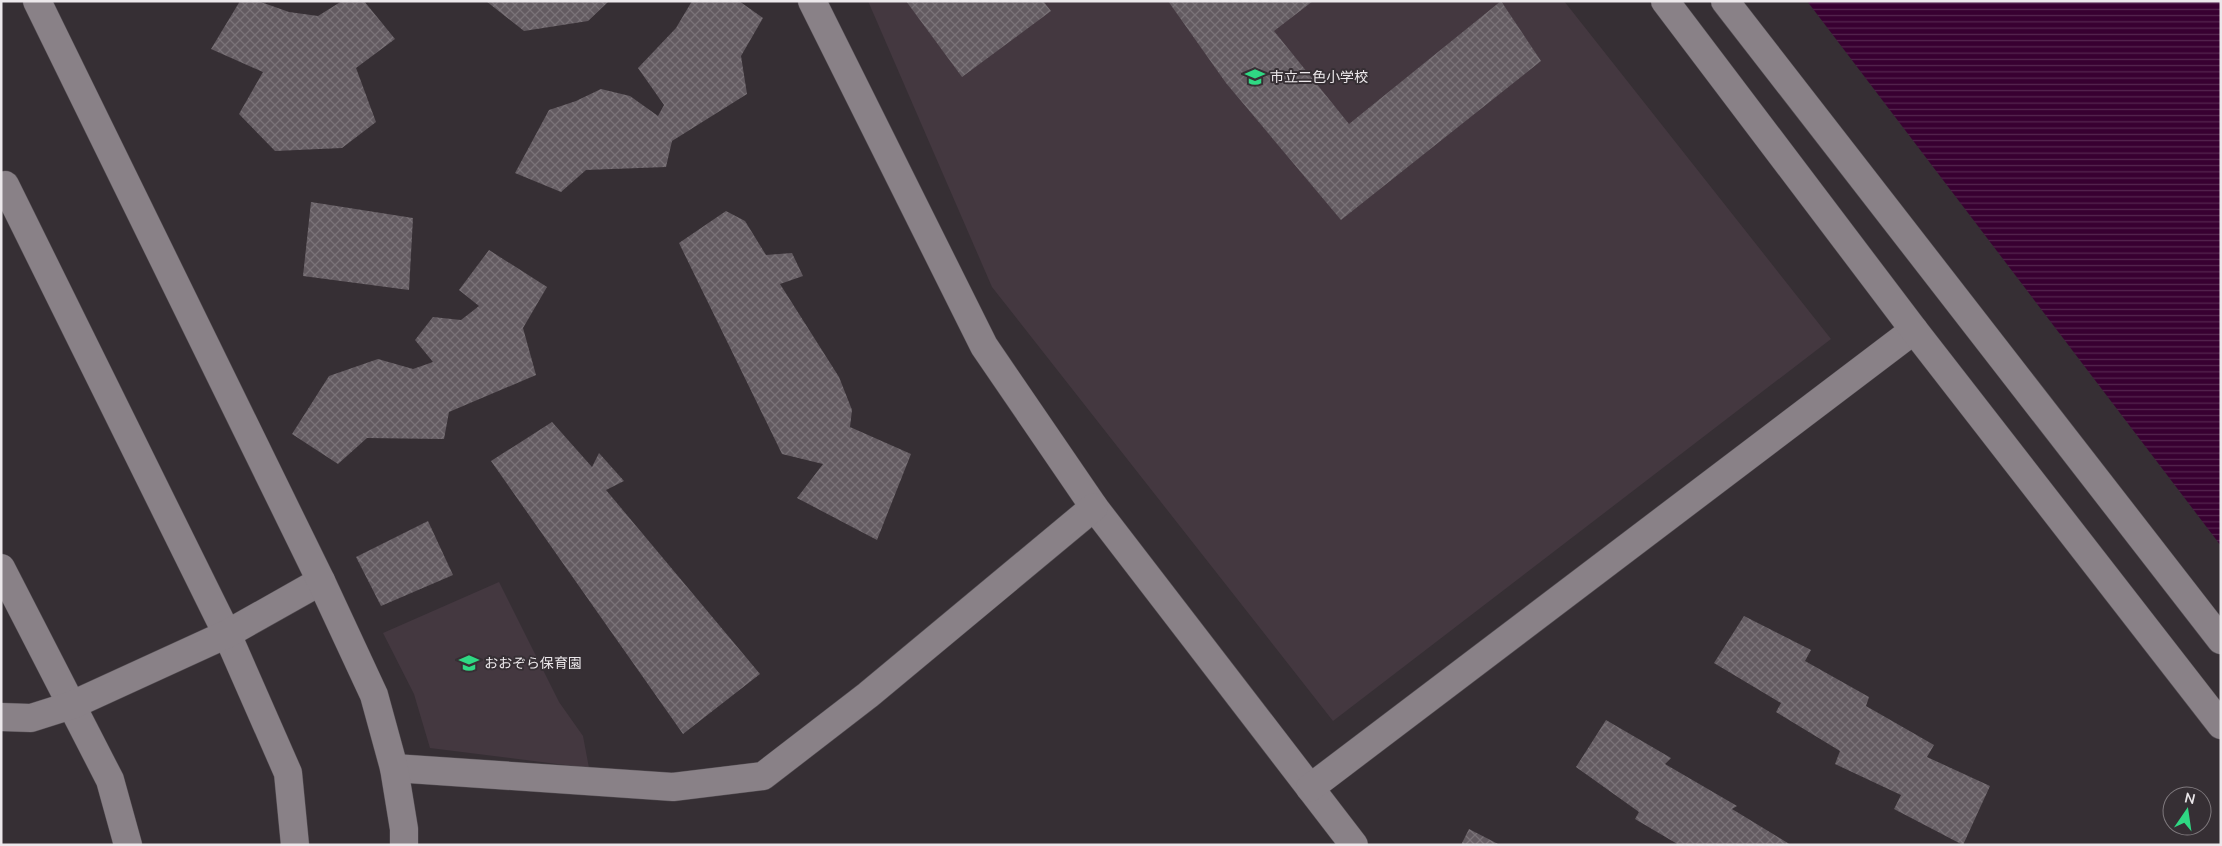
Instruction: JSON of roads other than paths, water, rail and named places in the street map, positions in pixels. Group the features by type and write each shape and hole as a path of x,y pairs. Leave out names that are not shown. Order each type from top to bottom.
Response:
{"street":[{"path":"37,1 321,580 374,695 394,768 404,829 404,845"},
{"path":"812,1 984,346 1094,507 1354,845"},
{"path":"1665,1 1914,330 2221,725"},
{"path":"1724,1 2221,640"},
{"path":"1,186 4,185 227,634 288,773 295,845"},
{"path":"1310,788 1914,330"},
{"path":"394,768 673,786 763,776 868,694 1094,507"},
{"path":"1,568 110,780 128,845"},
{"path":"1,717 31,718 72,705 227,634 321,580"}],"place":[{"name":"市立二色小学校","path":"1255,77"},
{"name":"おおぞら保育園","path":"469,663"}]}
